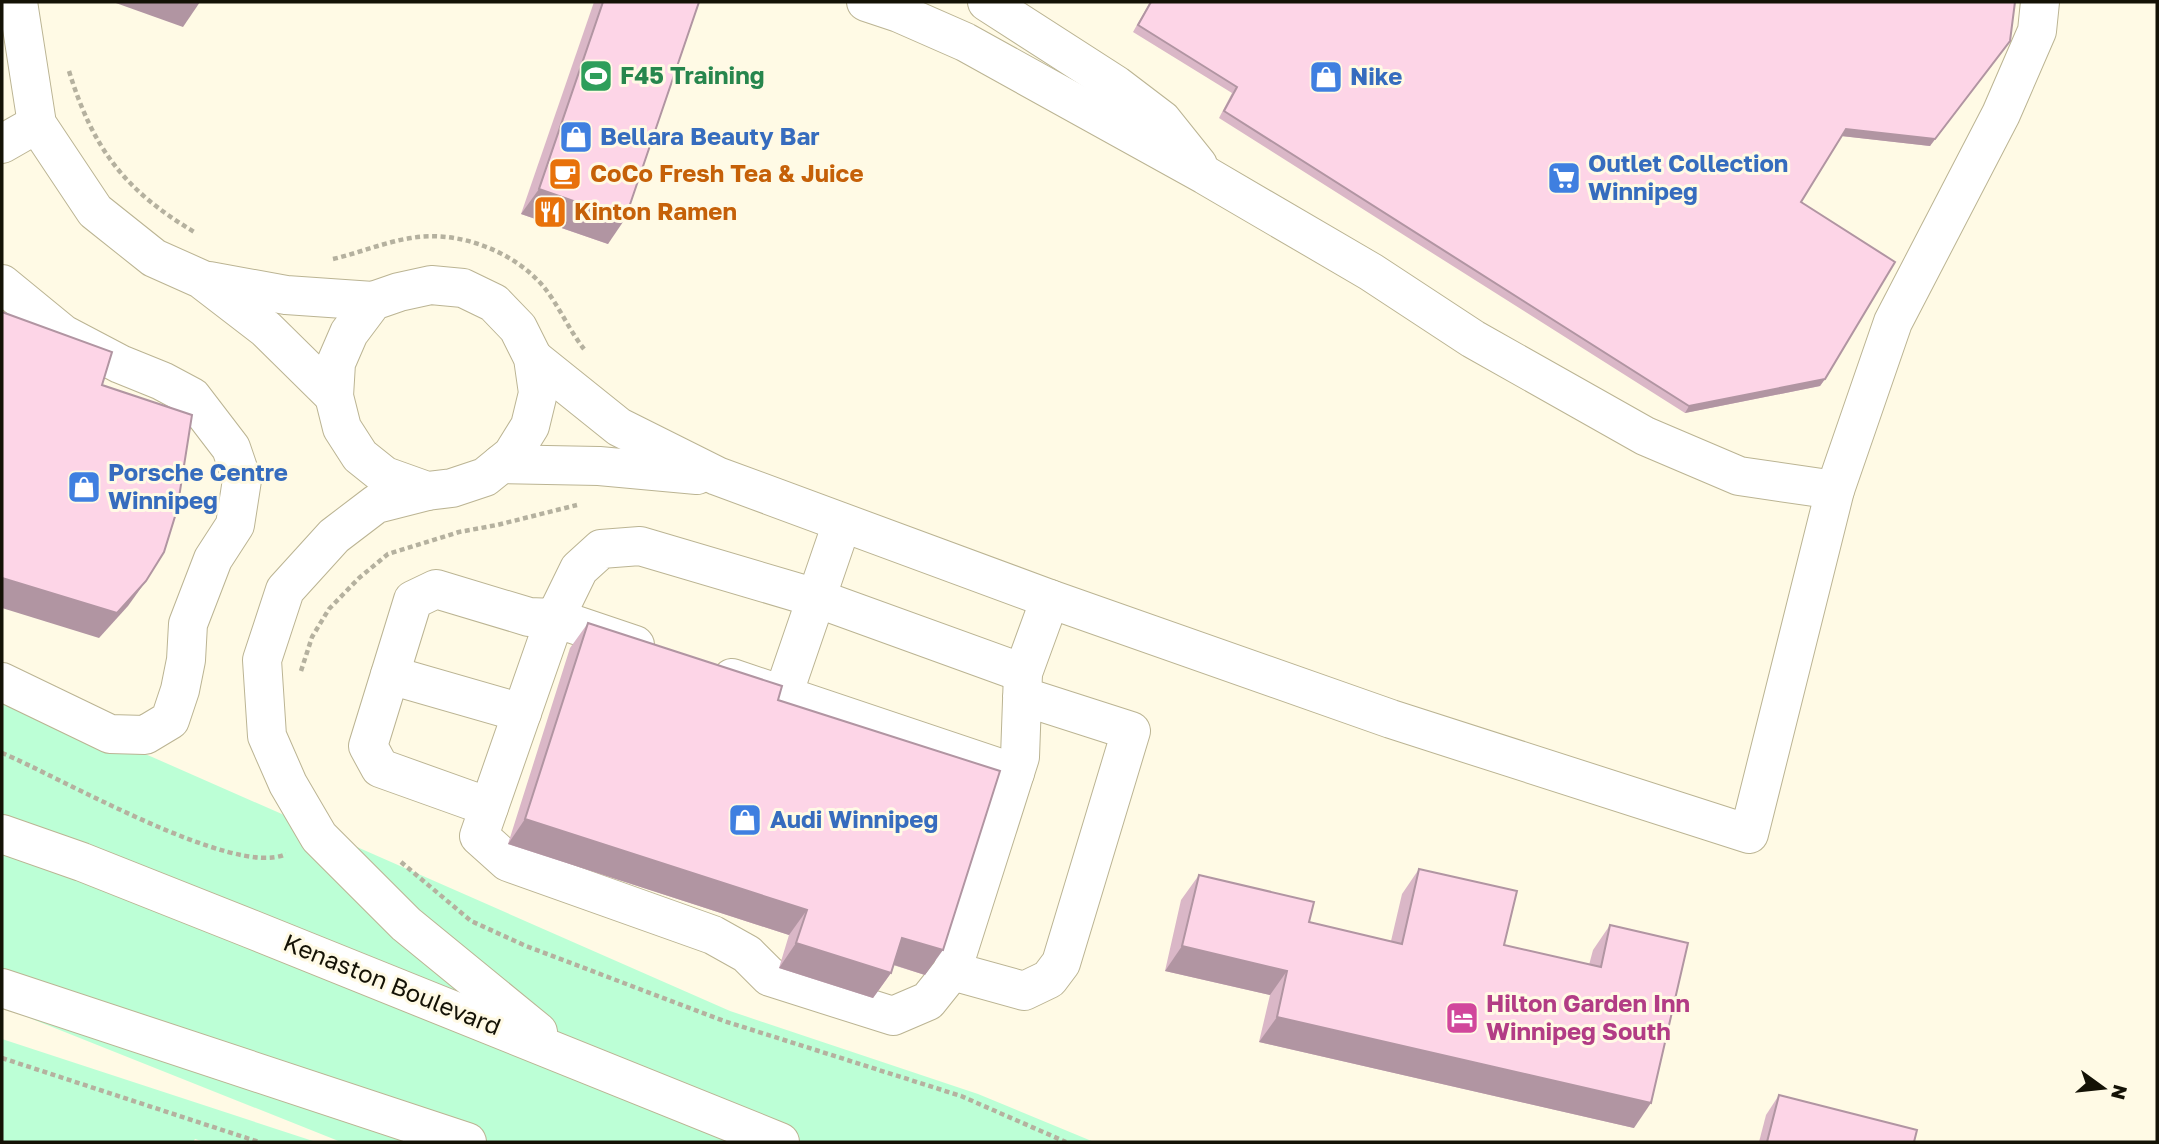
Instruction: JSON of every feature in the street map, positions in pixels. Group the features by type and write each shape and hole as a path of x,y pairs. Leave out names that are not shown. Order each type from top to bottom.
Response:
{"main road":[{"path":"18,2 37,124 95,211 155,258 201,279 269,332 334,396"},
{"path":"866,2 899,13 965,42 1205,175 1371,272 1473,339 1645,436 1739,475 1835,490"},
{"path":"533,358 619,427 717,477 1391,719 1749,834 1835,490 1893,322 2001,114 2037,31 2040,2"},
{"path":"982,52 999,5 1162,120 1205,175"},
{"path":"2,144 37,124"},
{"path":"201,279 286,295 373,301 431,285 463,288 495,303 519,328 533,358 538,393 530,426 512,455 485,477 452,488 426,491 376,504 334,536 285,590 262,660 267,736 288,784 319,837 406,924 567,1055"},
{"path":"2,284 63,334 120,364 162,380 192,397 231,447 242,480 235,525 213,559 188,624 182,680 170,720 145,735 110,734 2,682"},
{"path":"373,301 349,333 336,363 334,396 342,428 360,456 385,476 426,491"},
{"path":"501,464 598,466 717,477"},
{"path":"783,695 842,523"},
{"path":"953,971 1024,991 1049,979 1055,971 1061,962 1131,731 1022,685 816,598 640,546 601,549 579,569 555,618 479,836 508,862 713,935 747,954 770,977 893,1016 928,1001 953,971 1020,757 1022,685 1051,598"},
{"path":"489,807 380,768 368,746 413,600 436,589 529,617 555,618 1015,773"},
{"path":"390,674 522,713"},
{"name":"Kenaston Boulevard","path":"2,834 82,862 780,1142"},
{"path":"2,988 467,1142"}],"path":[{"path":"67,65 77,98 96,138 121,176 148,200 194,232 206,237"},
{"path":"327,260 412,237 452,237 485,246 520,267 543,286 565,323 589,355"},
{"path":"2,753 131,816 209,846 259,859 279,857 319,837"},
{"path":"391,854 471,921 526,946 724,1021 961,1096 1066,1142"},
{"path":"2,1058 259,1142"}],"green space":[{"path":"2,691 730,1011 978,1094 1094,1142 341,1142 2,1007"},
{"path":"2,1039 316,1142 205,1142 195,1139 193,1142 2,1142"}],"building":[{"path":"603,2 699,2 625,219 539,189"},
{"name":"Outlet Collection Winnipeg","path":"1151,2 2015,2 2010,41 1935,139 1846,129 1801,202 1895,262 1825,379 1689,406 1224,111 1237,87 1138,25"},
{"name":"Porsche Centre Winnipeg","path":"2,312 112,352 102,385 192,415 177,510 164,552 146,581 117,613 2,578"},
{"name":"Audi Winnipeg","path":"588,623 782,686 778,700 1000,771 943,950 902,938 891,973 796,943 807,910 525,819"},
{"name":"Hilton Garden Inn Winnipeg South","path":"1419,869 1517,891 1504,945 1601,967 1610,925 1688,943 1651,1103 1277,1017 1287,971 1182,946 1199,875 1314,902 1309,922 1402,944"},
{"path":"1779,1095 1917,1130 1914,1142 1767,1142"}],"place":[{"name":"F45 Training","path":"596,76"},
{"name":"Nike","path":"1326,77"},
{"name":"Bellara Beauty Bar","path":"576,137"},
{"name":"CoCo Fresh Tea & Juice","path":"565,174"},
{"name":"Outlet Collection Winnipeg","path":"1564,178"},
{"name":"Kinton Ramen","path":"550,212"},
{"name":"Porsche Centre Winnipeg","path":"84,487"},
{"name":"Audi Winnipeg","path":"745,820"},
{"name":"Hilton Garden Inn Winnipeg South","path":"1462,1018"}]}
